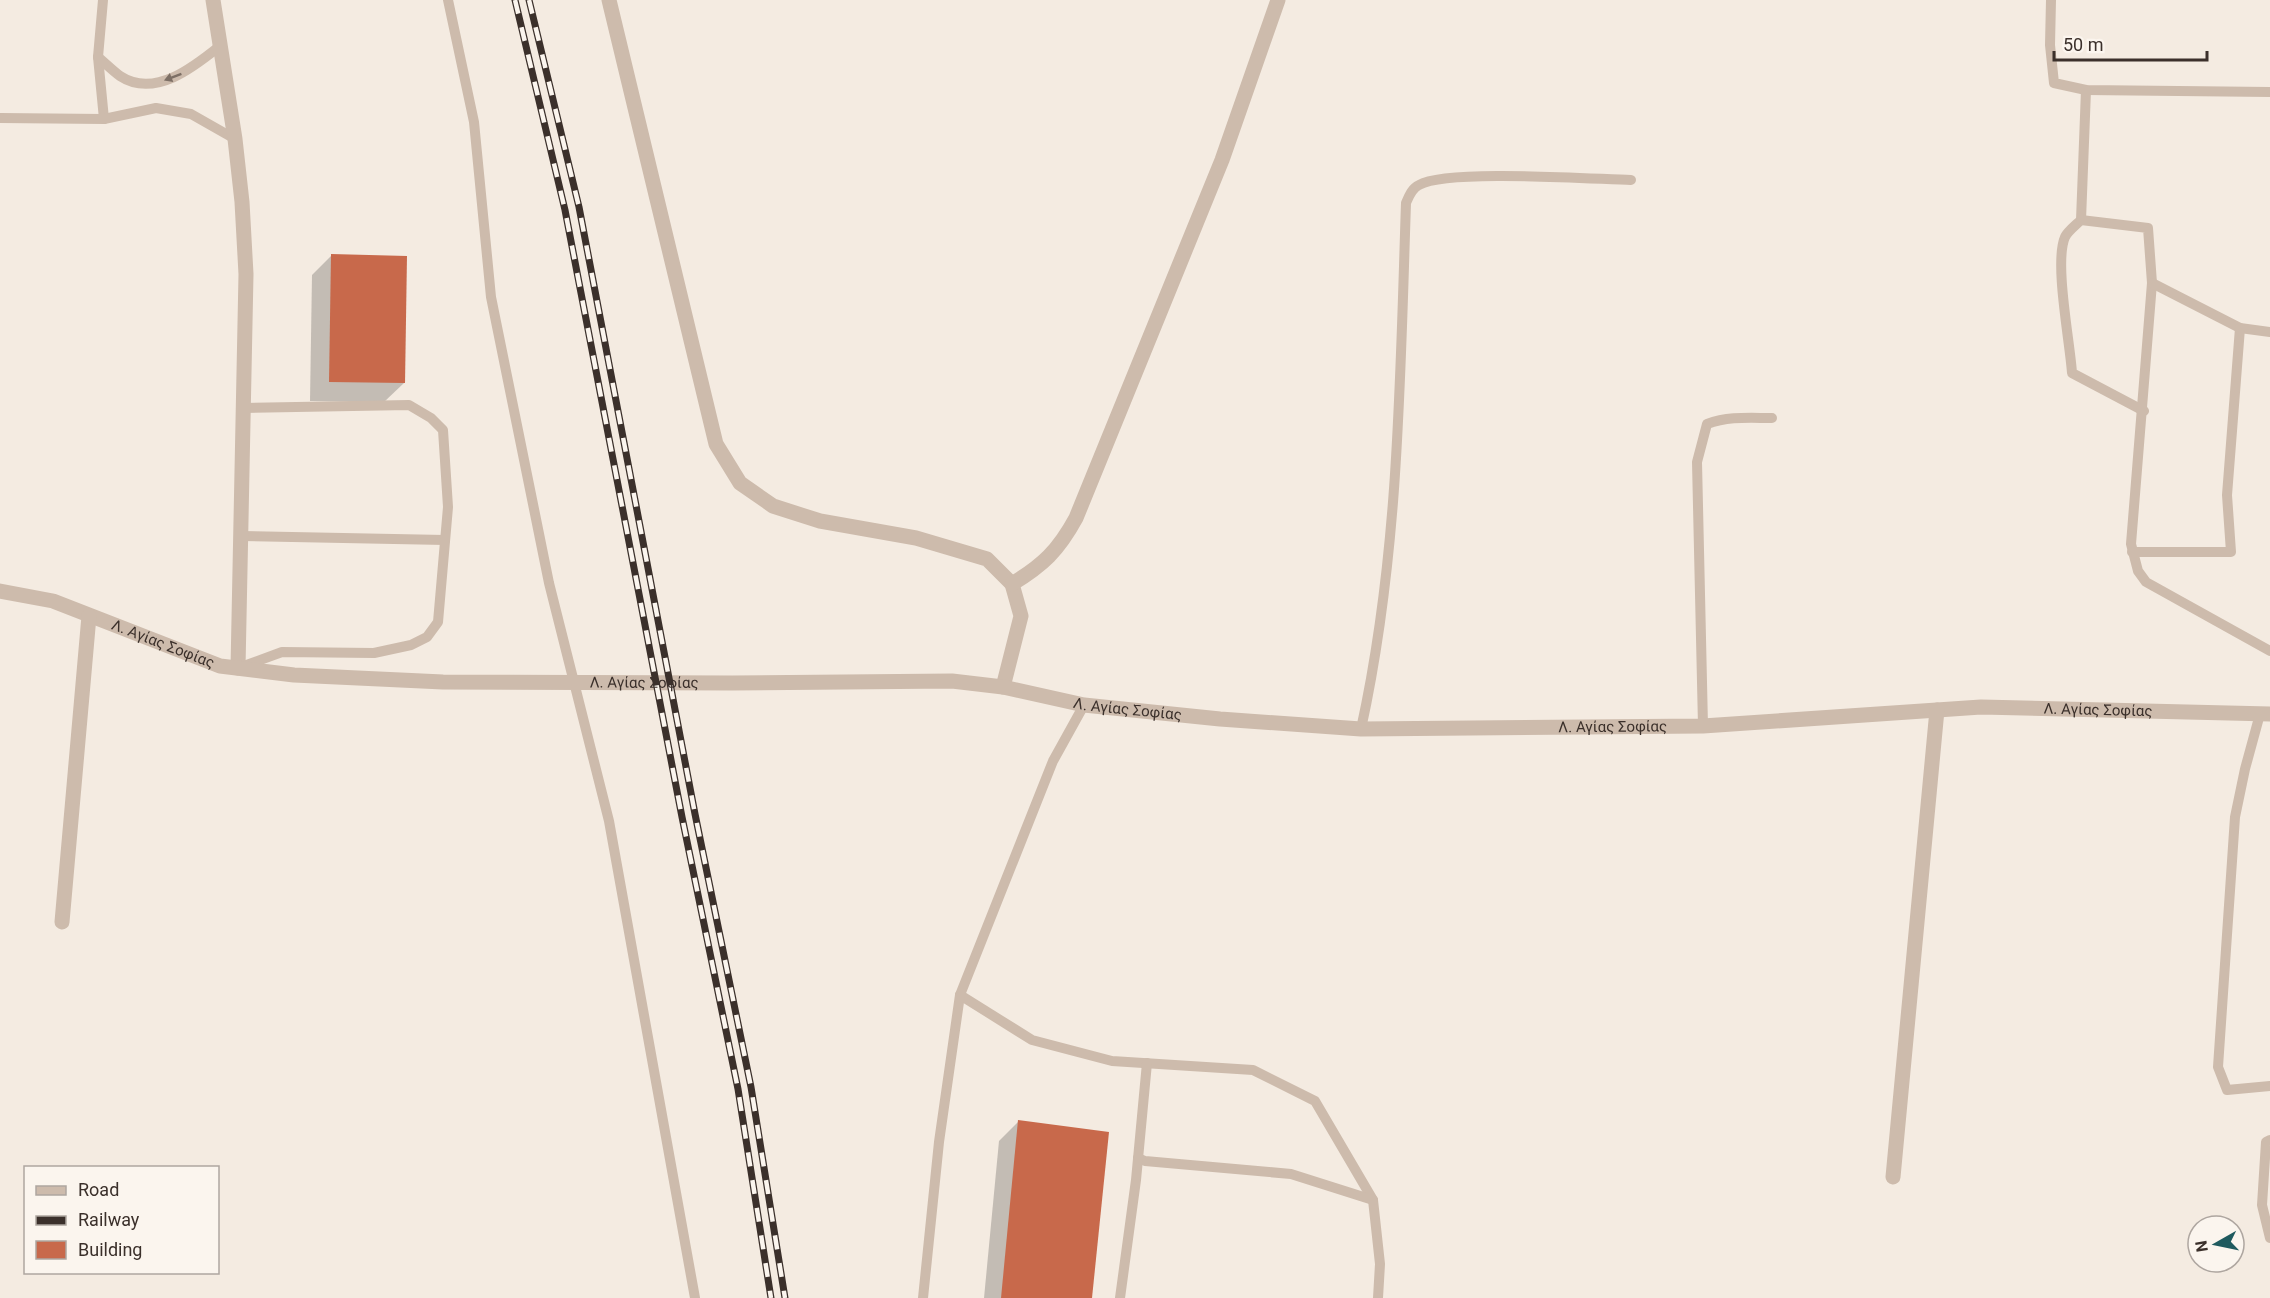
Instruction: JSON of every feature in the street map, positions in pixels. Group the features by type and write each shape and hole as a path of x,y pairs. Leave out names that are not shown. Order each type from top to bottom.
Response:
{"street":[{"path":"213,0 243,202 246,274 238,668"},
{"path":"609,0 716,444 740,483 773,506 810,518 916,538 987,559 1012,584 1021,616 1004,687"},
{"path":"1012,584 1040,567 1062,543 1076,518 1222,160 1278,0"},
{"name":"Λ. Αγίας Σοφίας","path":"0,591 53,601 220,666 294,675 443,682 952,681 1004,687 1084,705 1220,719 1361,729 1703,726 1981,707 2265,714"},
{"path":"62,922 89,616"},
{"path":"1893,1177 1937,710"}],"lane":[{"path":"103,0 98,57 104,119"},
{"path":"448,0 474,122 491,297 549,583 609,821 695,1298"},
{"path":"2051,0 2050,45 2054,83 2086,90 2270,92"},
{"path":"98,57 121,77 139,83 153,83 173,78 195,67 221,45"},
{"path":"2086,90 2081,220 2066,235 2062,248 2061,281 2072,373 2144,411"},
{"path":"0,117 104,119 156,108 191,114 235,139"},
{"path":"1361,729 1375,666 1395,499 1402,371 1406,203 1410,194 1418,185 1451,177 1631,180"},
{"path":"2081,220 2148,228 2152,283 2132,552 2138,572 2146,582 2270,651"},
{"path":"2152,283 2240,328 2270,332"},
{"path":"2132,552 2231,552 2227,495 2240,328"},
{"path":"238,668 282,652 374,653 411,645 427,638 438,622 448,507 443,430 431,418 409,405 243,408"},
{"path":"1703,726 1697,462 1701,441 1707,424 1730,418 1772,418"},
{"path":"241,536 445,540"},
{"path":"923,1298 939,1142 960,995 1053,761 1084,705"},
{"path":"2265,714 2245,769 2235,817 2218,1067 2227,1090 2270,1086"},
{"path":"960,995 1032,1040 1112,1061 1253,1070 1316,1101 1373,1200 1380,1264 1378,1298"},
{"path":"1120,1298 1138,1158 1147,1063"},
{"path":"2270,1140 2266,1142 2262,1205 2270,1238"},
{"path":"1138,1158 1146,1161 1291,1174 1373,1200"}],"building":[{"path":"331,254 407,256 405,383 329,382"},
{"path":"1018,1120 1109,1132 1092,1298 1001,1298"}],"railway":[{"path":"515,0 565,210 682,817 738,1089 771,1298"},
{"path":"529,0 579,207 695,814 751,1087 785,1298"}]}
